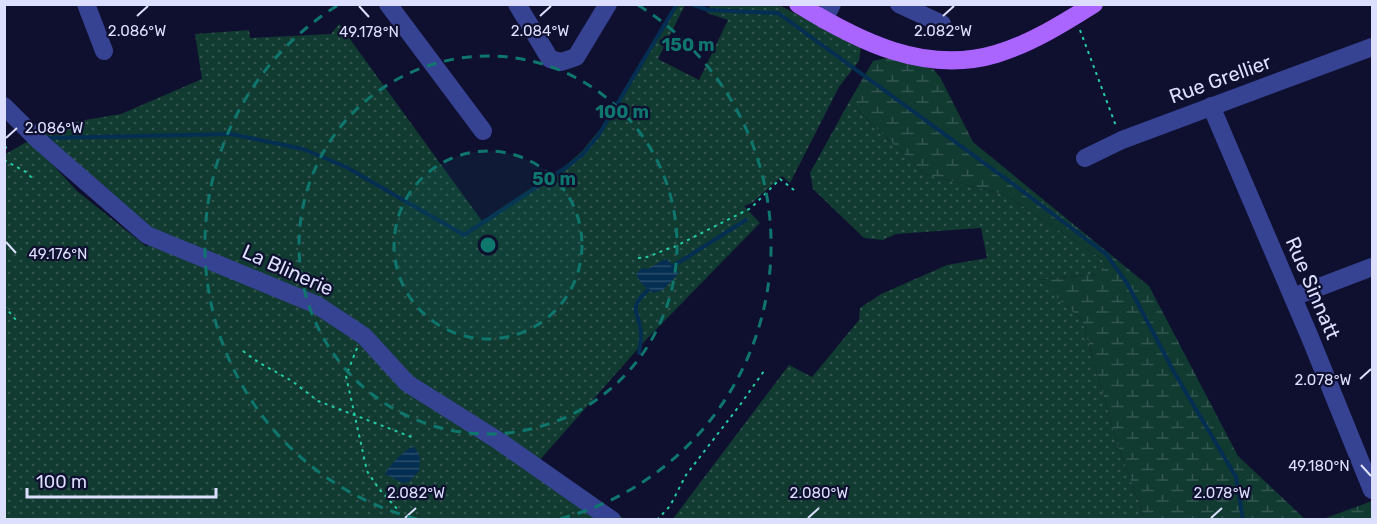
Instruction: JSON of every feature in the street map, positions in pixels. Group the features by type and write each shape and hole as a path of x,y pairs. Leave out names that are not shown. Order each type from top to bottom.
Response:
{"main road":[{"path":"798,4 828,12 873,45 902,54 950,61 995,55 1093,5"}],"street":[{"path":"86,4 104,51"},
{"path":"388,4 483,131"},
{"path":"517,4 550,58 561,62 576,57 608,4"},
{"path":"899,4 942,24"},
{"name":"Rue Grellier","path":"1085,158 1122,140 1372,46"},
{"name":"La Blinerie","path":"4,106 38,140 147,235 317,305 363,336 407,383 499,441 612,519"},
{"name":"Rue Sinnatt","path":"1211,106 1372,490"},
{"path":"1293,297 1372,267"}],"path":[{"path":"1075,16 1122,140"},
{"path":"4,160 26,172 34,180"},
{"path":"638,258 649,258 664,249 674,248 752,208 780,179 794,190"},
{"path":"4,306 17,321"},
{"path":"363,336 346,376 353,414 367,471 379,489 400,512"},
{"path":"243,351 292,381 318,401 414,438"},
{"path":"657,519 670,506 686,475 764,371"}],"green space":[{"path":"675,5 685,5 658,59 699,80 728,20 707,13 710,5 779,5 861,48 859,61 839,87 790,183 782,176 752,203 744,206 760,223 643,343 538,462 625,519 5,519 4,155 30,140 77,191 147,247 153,233 37,128 121,114 202,79 195,34 249,30 250,38 331,34 339,24 482,221 566,165 582,151 601,128"},
{"path":"886,58 933,69 940,77 973,142 1149,286 1238,456 1305,519 1145,519 1117,443 1082,320 1037,280 1099,274 1106,262 1006,195 925,174 849,102 873,61"},
{"path":"849,102 925,174 1006,195 1106,262 1099,274 1038,280 1082,320 1117,443 1145,519 672,520 789,365 812,377 859,320 860,308 881,294 947,265 987,258 981,228 896,234 883,240 864,238 813,189 810,173"},
{"path":"1372,501 1372,519 1323,519"}],"water":[{"path":"665,259 679,273 663,290 654,293 643,285 636,274 642,268 648,269"},
{"path":"414,446 420,457 419,471 409,482 403,483 385,474 398,458"}],"waterway":[{"path":"49,138 231,134 303,149 346,167 464,235 583,154 598,136 677,4"},
{"path":"691,4 708,10 778,13 1106,254 1127,283 1174,372 1236,477 1243,520"},
{"path":"673,266 746,220"},
{"path":"639,353 641,334 636,307 637,302 648,290"}]}
